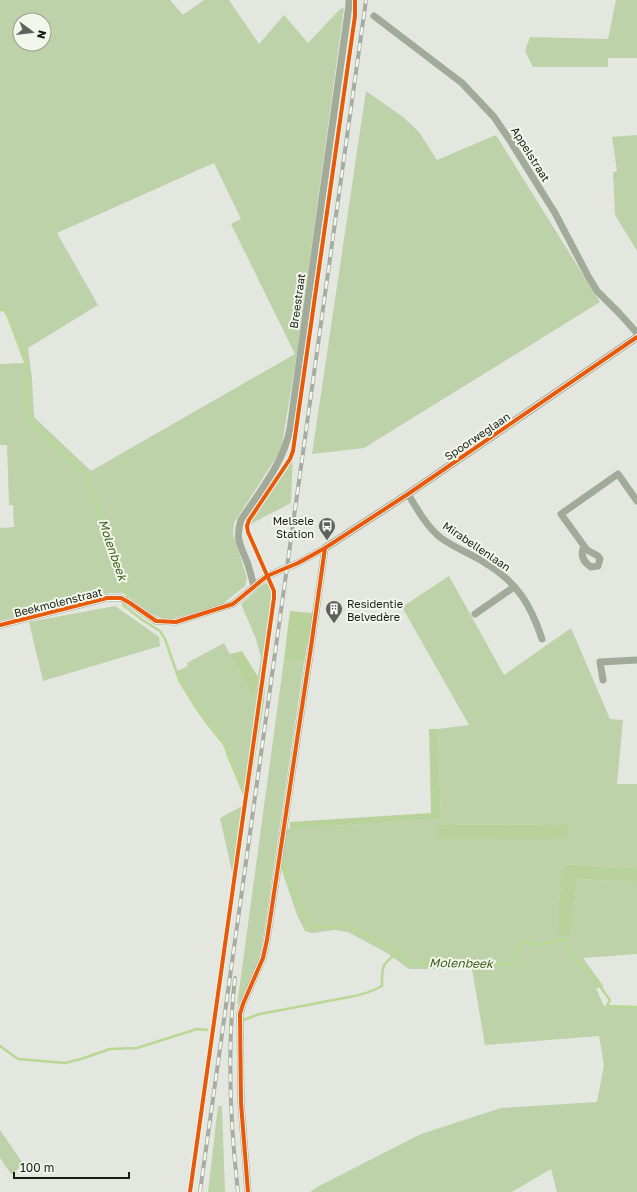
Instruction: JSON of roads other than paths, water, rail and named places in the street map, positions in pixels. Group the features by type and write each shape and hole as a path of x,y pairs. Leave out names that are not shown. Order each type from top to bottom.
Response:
{"street":[{"name":"Breestraat","path":"254,586 238,538 238,529 241,520 274,471 281,457 288,436 350,5 349,0"},
{"name":"Appelstraat","path":"374,16 462,82 494,117 555,213 597,291 637,333"},
{"name":"Spoorweglaan","path":"291,566 325,548 408,494 637,337"},
{"path":"623,347 637,347"},
{"path":"584,546 561,514 618,474 637,500"},
{"name":"Mirabellenlaan","path":"408,494 426,523 441,538 488,564 506,577 525,599 534,616 542,639"},
{"path":"248,1192 241,1103 241,1058 239,1032 240,1014 263,958 267,940 325,548"},
{"name":"Beekmolenstraat","path":"0,625 107,598 121,598 156,621 176,622 232,604 267,576 291,566"},
{"path":"475,614 514,586"},
{"path":"603,680 600,662 637,660"}],"waterway":[{"name":"Molenbeek","path":"0,307 9,316 25,358 27,368 27,405 30,421 33,426 87,476 128,596 123,605 160,631 165,639 180,682 206,722 225,745 228,756 241,784"},
{"name":"Molenbeek","path":"282,862 308,926 313,928 346,925 398,952 410,963 511,964 517,955 519,943 527,942 539,945 566,939 572,955 590,973 610,1000 607,1006 637,1007"},
{"path":"243,1020 260,1014 373,991 382,986 382,974 385,963 398,952"},
{"path":"0,1046 18,1059 65,1063 110,1049 137,1048 197,1029 207,1030"}],"railway":[{"path":"200,1192 366,0"},
{"path":"235,978 231,1031 230,1085 238,1192"}],"place":[{"name":"Melsele Station","path":"327,541"},
{"name":"Residentie Belvedère","path":"334,624"}]}
